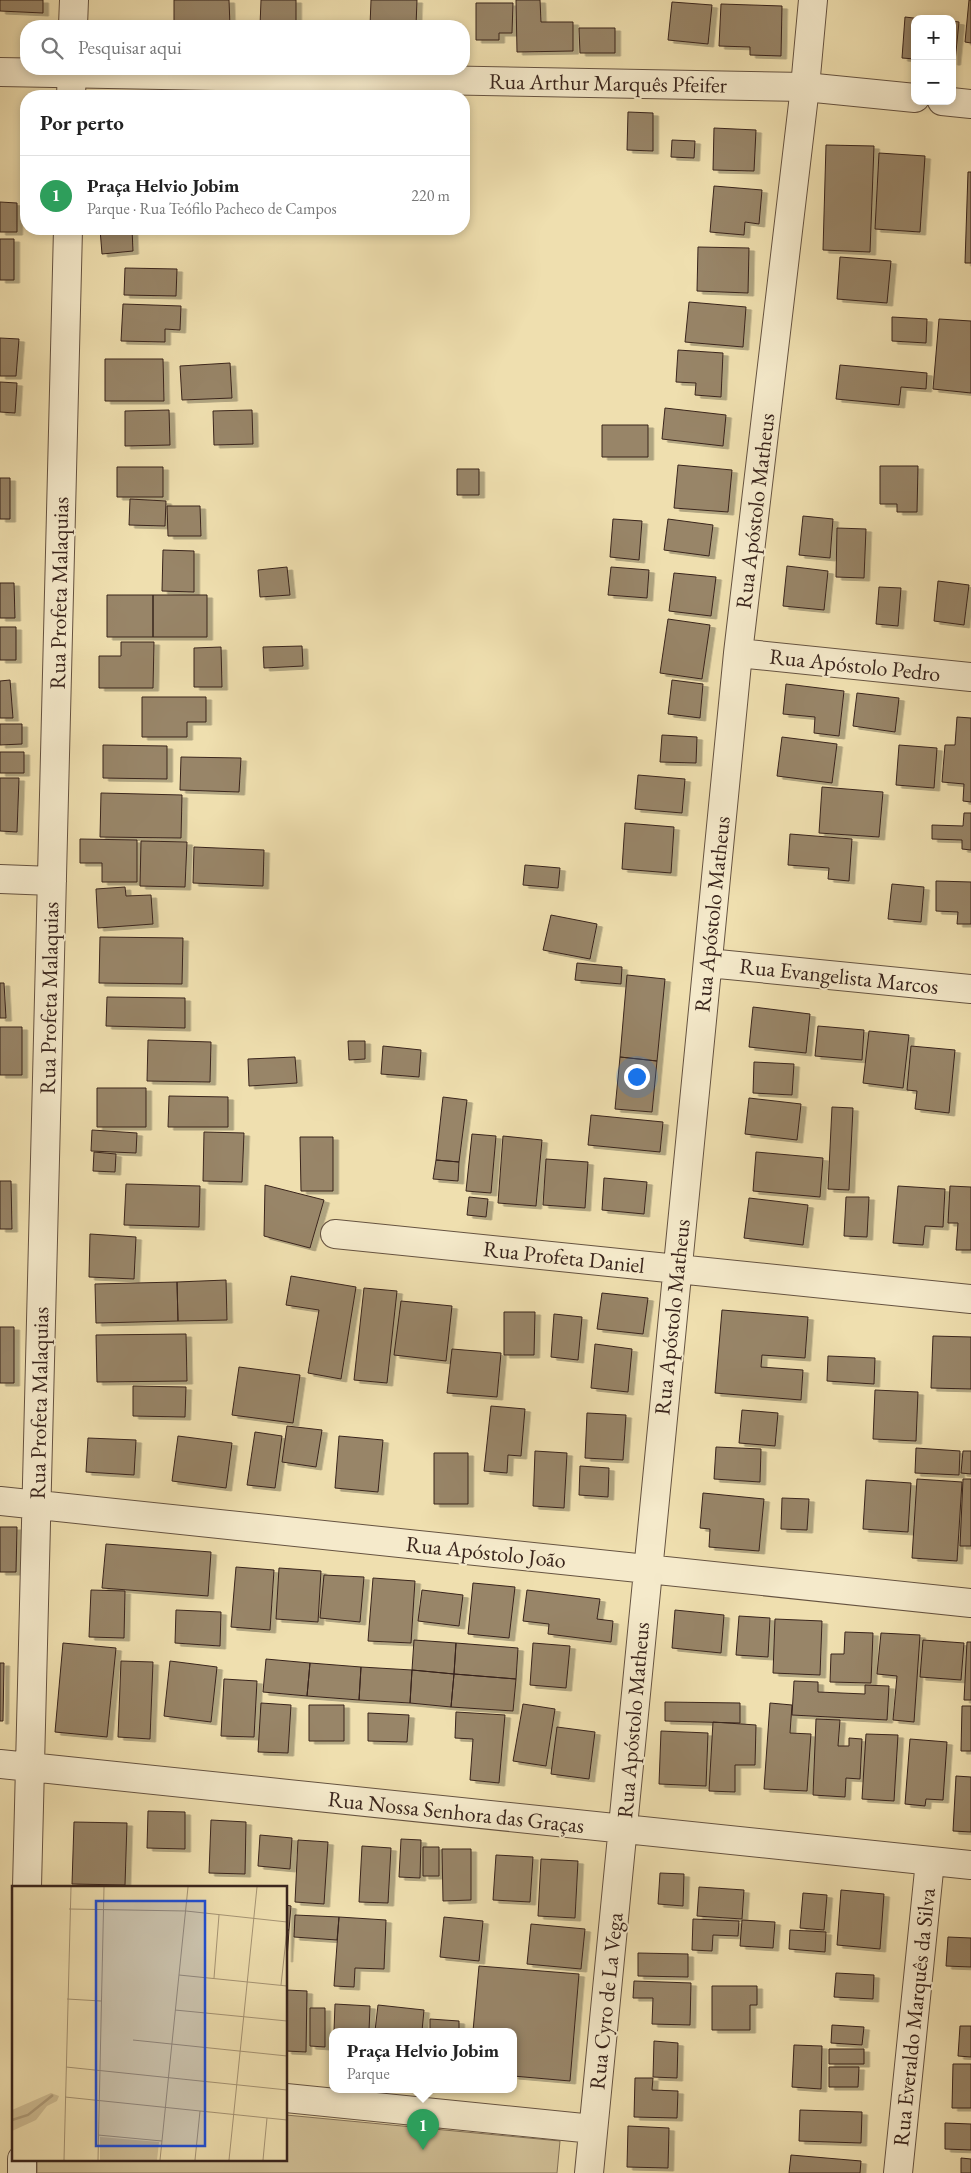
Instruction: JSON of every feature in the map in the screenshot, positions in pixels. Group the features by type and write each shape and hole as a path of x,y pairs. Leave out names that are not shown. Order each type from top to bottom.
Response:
{"street":[{"path":"73,20 74,0"},
{"name":"Rua Apóstolo Matheus","path":"623,1829 738,653 806,87 813,0"},
{"name":"Rua Arthur Marquês Pfeifer","path":"0,72 20,74"},
{"name":"Rua Arthur Marquês Pfeifer","path":"27,75 71,80 806,87 911,98"},
{"path":"956,102 971,104"},
{"name":"Rua Profeta Malaquias","path":"28,1886 68,235"},
{"name":"Rua Apóstolo Pedro","path":"738,653 971,677"},
{"path":"0,879 52,881"},
{"name":"Rua Evangelista Marcos","path":"708,962 971,989"},
{"name":"Rua Profeta Daniel","path":"335,1234 971,1299"},
{"name":"Rua Apóstolo João","path":"0,1501 971,1603"},
{"name":"Rua Nossa Senhora das Graças","path":"0,1764 971,1865"},
{"name":"Rua Cyro de La Vega","path":"589,2173 623,1829"},
{"name":"Rua Everaldo Marquês da Silva","path":"898,2173 930,1860"},
{"path":"288,2098 593,2129"},
{"path":"22,2160 22,2173"}],"shaded area":[{"path":"288,2115 560,2141 557,2173 37,2173 37,2160 288,2160"}],"building":[{"path":"0,0 43,0 43,13 0,11"},
{"path":"174,0 229,0 230,20 174,20"},
{"path":"261,0 296,0 296,20 260,20"},
{"path":"371,0 417,0 416,20 370,20"},
{"path":"516,0 540,0 541,22 573,22 573,51 517,52"},
{"path":"969,0 971,0 971,43 965,42"},
{"path":"672,2 712,5 708,44 668,40"},
{"path":"476,3 513,3 512,33 499,33 499,40 476,40"},
{"path":"721,4 782,6 781,56 750,55 750,47 719,46"},
{"path":"905,17 911,18 911,59 902,58"},
{"path":"956,22 959,22 956,52"},
{"path":"579,28 615,28 615,53 580,53"},
{"path":"628,112 653,113 653,151 627,150"},
{"path":"714,128 756,130 754,171 713,170"},
{"path":"672,140 695,141 694,158 671,157"},
{"path":"826,145 874,146 870,252 823,250"},
{"path":"879,153 925,156 920,232 875,229"},
{"path":"968,172 971,172 971,263 965,263"},
{"path":"714,186 762,190 759,224 745,222 744,235 710,232"},
{"path":"0,202 17,203 17,232 0,232"},
{"path":"100,235 132,235 133,251 102,254"},
{"path":"0,239 14,239 14,280 0,280"},
{"path":"698,247 749,248 748,293 697,291"},
{"path":"840,257 891,261 887,303 837,299"},
{"path":"125,268 177,269 176,296 124,295"},
{"path":"689,302 746,307 743,347 685,342"},
{"path":"123,304 181,306 180,330 165,329 165,342 121,341"},
{"path":"892,317 927,319 926,343 892,341"},
{"path":"939,319 971,321 971,393 933,389"},
{"path":"0,338 19,339 16,376 0,376"},
{"path":"678,350 723,353 721,397 695,395 696,383 676,382"},
{"path":"105,359 163,359 164,401 105,401"},
{"path":"230,363 232,398 182,400 180,366"},
{"path":"840,365 927,373 926,389 901,387 899,405 836,399"},
{"path":"0,382 17,383 15,413 0,412"},
{"path":"665,408 726,415 723,446 662,439"},
{"path":"169,410 170,445 125,446 125,411"},
{"path":"252,410 253,444 214,445 213,411"},
{"path":"602,425 648,425 648,457 602,457"},
{"path":"678,465 732,470 728,512 674,508"},
{"path":"880,466 918,466 917,512 897,512 897,504 880,504"},
{"path":"117,467 163,467 163,497 117,497"},
{"path":"457,469 479,469 479,495 457,495"},
{"path":"0,478 10,478 10,519 0,519"},
{"path":"130,499 166,501 165,526 129,525"},
{"path":"167,506 200,506 201,536 168,536"},
{"path":"803,516 833,519 830,558 799,555"},
{"path":"613,519 642,521 639,560 610,557"},
{"path":"668,519 713,525 709,556 664,550"},
{"path":"837,528 866,529 864,578 836,577"},
{"path":"163,550 194,551 194,592 162,591"},
{"path":"787,566 828,571 824,610 783,606"},
{"path":"287,567 290,595 260,597 258,570"},
{"path":"611,567 649,570 647,598 608,595"},
{"path":"674,573 716,577 711,616 669,611"},
{"path":"938,581 969,585 964,625 934,621"},
{"path":"0,583 14,583 15,618 0,618"},
{"path":"879,587 901,588 898,626 876,624"},
{"path":"107,595 153,595 153,637 107,637"},
{"path":"153,595 207,595 207,637 153,637"},
{"path":"668,619 710,625 702,679 660,673"},
{"path":"0,627 16,627 16,660 0,660"},
{"path":"121,642 154,642 153,688 99,688 99,656 121,656"},
{"path":"302,646 303,666 264,668 263,647"},
{"path":"221,647 222,687 194,687 194,648"},
{"path":"10,680 13,718 0,718 0,681"},
{"path":"672,680 703,684 700,718 668,714"},
{"path":"786,684 844,691 839,736 814,733 815,717 783,714"},
{"path":"857,693 899,698 895,732 853,726"},
{"path":"142,697 206,697 206,722 187,722 187,737 142,737"},
{"path":"957,717 971,718 971,802 963,801 964,784 942,782 945,745 955,745"},
{"path":"0,724 22,724 22,744 0,745"},
{"path":"662,735 697,737 696,763 660,762"},
{"path":"782,737 837,744 832,783 777,776"},
{"path":"103,745 167,746 167,779 103,778"},
{"path":"899,745 937,748 934,788 896,785"},
{"path":"0,752 24,752 24,773 0,773"},
{"path":"181,757 241,758 239,792 180,790"},
{"path":"638,775 685,779 682,813 635,809"},
{"path":"0,778 19,778 17,832 0,831"},
{"path":"822,787 883,792 879,837 819,833"},
{"path":"101,793 182,795 181,838 100,837"},
{"path":"964,813 971,813 971,850 962,849 962,840 932,839 932,825 963,826"},
{"path":"625,823 674,827 671,873 622,869"},
{"path":"790,834 852,839 849,881 828,879 829,868 788,865"},
{"path":"80,839 137,840 137,882 102,882 102,863 80,863"},
{"path":"141,841 187,842 185,887 140,886"},
{"path":"194,847 264,850 263,886 193,883"},
{"path":"525,865 560,868 558,888 523,885"},
{"path":"936,881 971,882 971,924 957,924 958,912 936,911"},
{"path":"892,884 924,887 921,922 888,919"},
{"path":"125,887 126,896 151,895 153,924 98,928 96,889"},
{"path":"551,915 597,924 590,959 543,950"},
{"path":"100,937 183,938 182,984 99,983"},
{"path":"577,963 622,967 621,984 575,980"},
{"path":"627,975 665,979 657,1061 620,1057"},
{"path":"0,983 4,983 6,1018 0,1018"},
{"path":"107,997 185,998 185,1028 106,1026"},
{"path":"753,1007 810,1014 806,1053 749,1047"},
{"path":"818,1026 864,1030 862,1060 815,1056"},
{"path":"0,1027 22,1027 22,1075 0,1075"},
{"path":"869,1031 909,1035 903,1088 863,1083"},
{"path":"148,1040 211,1042 210,1082 147,1081"},
{"path":"348,1041 365,1041 365,1059 349,1060"},
{"path":"383,1046 421,1050 419,1077 381,1074"},
{"path":"911,1046 955,1050 949,1113 915,1109 917,1091 907,1090"},
{"path":"295,1057 297,1083 249,1086 248,1059"},
{"path":"620,1057 657,1061 652,1112 615,1109"},
{"path":"754,1062 794,1064 792,1095 753,1093"},
{"path":"97,1088 146,1088 146,1127 97,1127"},
{"path":"169,1096 228,1097 228,1127 168,1127"},
{"path":"443,1097 467,1100 459,1162 436,1160"},
{"path":"749,1098 801,1104 797,1140 745,1134"},
{"path":"832,1107 853,1108 849,1190 828,1189"},
{"path":"591,1115 663,1122 660,1152 588,1145"},
{"path":"92,1130 137,1133 136,1153 91,1151"},
{"path":"204,1132 244,1133 242,1182 203,1181"},
{"path":"472,1134 496,1136 491,1193 466,1191"},
{"path":"503,1136 542,1140 536,1206 498,1203"},
{"path":"300,1137 333,1137 333,1191 301,1191"},
{"path":"94,1152 116,1154 115,1172 93,1171"},
{"path":"756,1152 823,1158 820,1197 753,1191"},
{"path":"546,1159 588,1162 585,1208 543,1205"},
{"path":"436,1160 459,1162 458,1181 433,1179"},
{"path":"604,1178 647,1182 644,1214 602,1210"},
{"path":"0,1181 11,1181 12,1229 0,1229"},
{"path":"126,1184 200,1186 199,1227 124,1225"},
{"path":"265,1185 324,1200 310,1248 264,1236"},
{"path":"898,1186 945,1189 943,1227 925,1226 923,1245 893,1243"},
{"path":"950,1186 971,1187 971,1250 956,1250 958,1223 948,1223"},
{"path":"469,1197 488,1199 486,1217 467,1215"},
{"path":"846,1197 869,1197 867,1237 844,1236"},
{"path":"749,1198 808,1205 803,1245 744,1238"},
{"path":"90,1234 136,1237 134,1279 89,1277"},
{"path":"291,1276 356,1287 341,1379 308,1373 319,1310 286,1305"},
{"path":"226,1280 227,1320 178,1321 177,1282"},
{"path":"177,1282 178,1321 96,1323 95,1284"},
{"path":"364,1288 397,1291 387,1383 354,1380"},
{"path":"602,1293 648,1298 643,1334 597,1329"},
{"path":"401,1301 452,1306 446,1361 394,1355"},
{"path":"722,1310 808,1317 805,1358 762,1355 761,1367 803,1370 801,1400 715,1393"},
{"path":"504,1312 535,1312 534,1355 504,1355"},
{"path":"554,1314 582,1317 578,1360 551,1357"},
{"path":"0,1327 14,1327 14,1383 0,1383"},
{"path":"186,1334 187,1381 97,1382 96,1335"},
{"path":"933,1336 971,1337 971,1389 931,1388"},
{"path":"595,1344 632,1349 628,1392 591,1388"},
{"path":"452,1349 501,1353 497,1397 447,1393"},
{"path":"828,1356 875,1358 874,1384 827,1381"},
{"path":"239,1367 300,1375 293,1423 232,1415"},
{"path":"133,1386 186,1387 185,1417 133,1416"},
{"path":"875,1390 918,1392 916,1441 873,1439"},
{"path":"491,1406 525,1409 521,1456 508,1455 507,1473 484,1471"},
{"path":"742,1410 778,1413 775,1446 739,1443"},
{"path":"587,1413 626,1415 623,1460 585,1458"},
{"path":"287,1426 322,1430 316,1467 282,1462"},
{"path":"255,1432 282,1436 275,1488 247,1485"},
{"path":"178,1436 232,1443 226,1488 172,1481"},
{"path":"339,1436 383,1440 378,1492 335,1488"},
{"path":"88,1438 136,1440 134,1475 86,1472"},
{"path":"716,1447 761,1449 760,1482 714,1479"},
{"path":"916,1448 960,1451 959,1475 915,1473"},
{"path":"535,1451 567,1453 564,1508 533,1506"},
{"path":"963,1451 971,1451 971,1474 961,1473"},
{"path":"434,1453 468,1453 468,1504 434,1504"},
{"path":"580,1466 609,1468 608,1497 579,1495"},
{"path":"917,1479 962,1482 957,1561 912,1558"},
{"path":"963,1479 971,1479 971,1546 960,1546"},
{"path":"866,1480 911,1483 908,1532 863,1529"},
{"path":"703,1493 764,1499 759,1551 709,1547 710,1529 700,1528"},
{"path":"782,1498 809,1499 807,1530 781,1529"},
{"path":"0,1527 17,1527 16,1572 0,1572"},
{"path":"106,1544 211,1552 208,1596 102,1588"},
{"path":"236,1567 274,1570 270,1630 231,1627"},
{"path":"279,1568 321,1571 318,1622 276,1619"},
{"path":"324,1575 364,1577 360,1622 320,1618"},
{"path":"373,1578 415,1581 411,1643 368,1641"},
{"path":"473,1583 515,1587 509,1638 468,1634"},
{"path":"91,1590 125,1591 124,1638 89,1637"},
{"path":"422,1590 463,1595 459,1626 418,1621"},
{"path":"527,1590 600,1599 597,1619 613,1621 611,1642 548,1634 549,1624 523,1621"},
{"path":"176,1610 221,1612 220,1646 175,1643"},
{"path":"675,1610 724,1615 721,1653 672,1648"},
{"path":"739,1616 770,1618 768,1657 736,1655"},
{"path":"775,1619 822,1621 820,1675 773,1673"},
{"path":"845,1632 873,1633 871,1683 830,1682 831,1654 844,1654"},
{"path":"881,1633 920,1635 914,1722 893,1720 897,1676 877,1674"},
{"path":"414,1640 456,1643 454,1674 412,1670"},
{"path":"923,1640 964,1643 961,1680 920,1677"},
{"path":"967,1642 971,1642 971,1700 964,1700"},
{"path":"63,1643 116,1648 107,1737 55,1732"},
{"path":"456,1643 518,1648 516,1679 454,1674"},
{"path":"533,1643 570,1646 566,1688 530,1685"},
{"path":"266,1659 310,1663 307,1696 263,1692"},
{"path":"121,1661 153,1662 150,1739 118,1737"},
{"path":"170,1661 217,1667 211,1722 164,1716"},
{"path":"0,1663 4,1663 3,1721 0,1721"},
{"path":"310,1663 361,1667 359,1700 307,1696"},
{"path":"361,1667 412,1670 410,1703 359,1700"},
{"path":"412,1670 454,1674 451,1707 410,1703"},
{"path":"454,1674 516,1679 513,1711 451,1707"},
{"path":"224,1679 257,1681 254,1737 221,1736"},
{"path":"794,1681 818,1682 818,1692 865,1694 865,1685 889,1686 887,1720 792,1715"},
{"path":"665,1702 740,1703 740,1723 665,1721"},
{"path":"261,1703 291,1705 288,1753 258,1752"},
{"path":"770,1703 792,1705 790,1733 811,1734 807,1791 764,1789"},
{"path":"523,1704 555,1709 546,1766 513,1761"},
{"path":"309,1705 344,1705 344,1741 309,1741"},
{"path":"962,1706 971,1706 971,1751 961,1751"},
{"path":"456,1712 505,1715 499,1783 470,1780 473,1739 455,1738"},
{"path":"368,1713 409,1715 407,1742 368,1741"},
{"path":"816,1719 840,1720 838,1746 849,1746 849,1738 862,1739 860,1779 846,1778 845,1797 813,1795"},
{"path":"713,1722 756,1725 755,1765 735,1765 735,1792 709,1791"},
{"path":"557,1727 595,1732 589,1779 551,1774"},
{"path":"661,1731 708,1733 706,1786 659,1784"},
{"path":"866,1734 898,1735 894,1801 862,1799"},
{"path":"910,1739 947,1742 943,1800 926,1799 925,1806 905,1804"},
{"path":"956,1776 971,1777 971,1832 953,1831"},
{"path":"148,1811 185,1812 185,1849 147,1848"},
{"path":"211,1820 246,1822 245,1874 209,1873"},
{"path":"74,1822 127,1823 125,1885 72,1884"},
{"path":"260,1835 292,1838 290,1869 258,1866"},
{"path":"401,1839 421,1840 420,1878 399,1877"},
{"path":"298,1840 328,1842 324,1904 295,1902"},
{"path":"362,1846 391,1848 388,1903 359,1902"},
{"path":"423,1847 439,1847 439,1876 423,1876"},
{"path":"442,1849 471,1849 471,1900 443,1901"},
{"path":"496,1855 533,1857 530,1902 493,1900"},
{"path":"541,1859 578,1861 575,1918 538,1916"},
{"path":"660,1873 684,1874 683,1906 658,1904"},
{"path":"699,1887 744,1890 742,1919 697,1916"},
{"path":"841,1890 884,1894 880,1949 837,1945"},
{"path":"803,1893 827,1895 824,1930 800,1928"},
{"path":"288,1905 291,1906 288,1930"},
{"path":"295,1915 339,1917 337,1940 294,1937"},
{"path":"339,1917 386,1920 384,1969 355,1968 354,1987 334,1986"},
{"path":"444,1917 483,1921 479,1961 440,1957"},
{"path":"693,1919 739,1921 738,1936 713,1935 712,1951 692,1950"},
{"path":"742,1920 775,1922 773,1948 740,1946"},
{"path":"531,1924 585,1929 581,1969 527,1964"},
{"path":"790,1930 826,1932 825,1952 789,1949"},
{"path":"948,1937 971,1938 971,1967 946,1966"},
{"path":"638,1953 688,1954 688,1977 638,1976"},
{"path":"479,1966 579,1974 570,2081 517,2076 517,2028 473,2028"},
{"path":"836,1973 874,1975 873,1999 834,1997"},
{"path":"634,1981 691,1983 690,2025 652,2024 653,1998 633,1998"},
{"path":"712,1986 757,1986 757,2005 750,2005 750,2030 712,2030"},
{"path":"288,1990 307,1991 306,2052 288,2051"},
{"path":"335,2004 370,2006 369,2028 334,2028"},
{"path":"378,2005 424,2010 422,2028 375,2028"},
{"path":"310,2008 325,2008 325,2047 310,2046"},
{"path":"430,2019 459,2021 459,2028 430,2028"},
{"path":"832,2025 864,2027 862,2045 831,2043"},
{"path":"960,2026 971,2026 971,2057 958,2056"},
{"path":"654,2041 678,2043 677,2078 653,2077"},
{"path":"794,2045 822,2046 821,2089 792,2087"},
{"path":"829,2049 864,2049 864,2064 829,2064"},
{"path":"953,2064 971,2064 971,2108 952,2108"},
{"path":"829,2067 859,2067 858,2087 829,2087"},
{"path":"635,2078 653,2078 652,2090 678,2091 677,2118 634,2117"},
{"path":"800,2110 862,2112 861,2143 799,2141"},
{"path":"945,2123 971,2124 971,2150 945,2149"},
{"path":"628,2126 669,2128 668,2168 627,2167"},
{"path":"791,2155 861,2161 860,2173 789,2173"},
{"path":"961,2158 971,2159 971,2173 961,2173"}],"place":[{"name":"Praça Helvio Jobim","path":"423,2150"}]}
